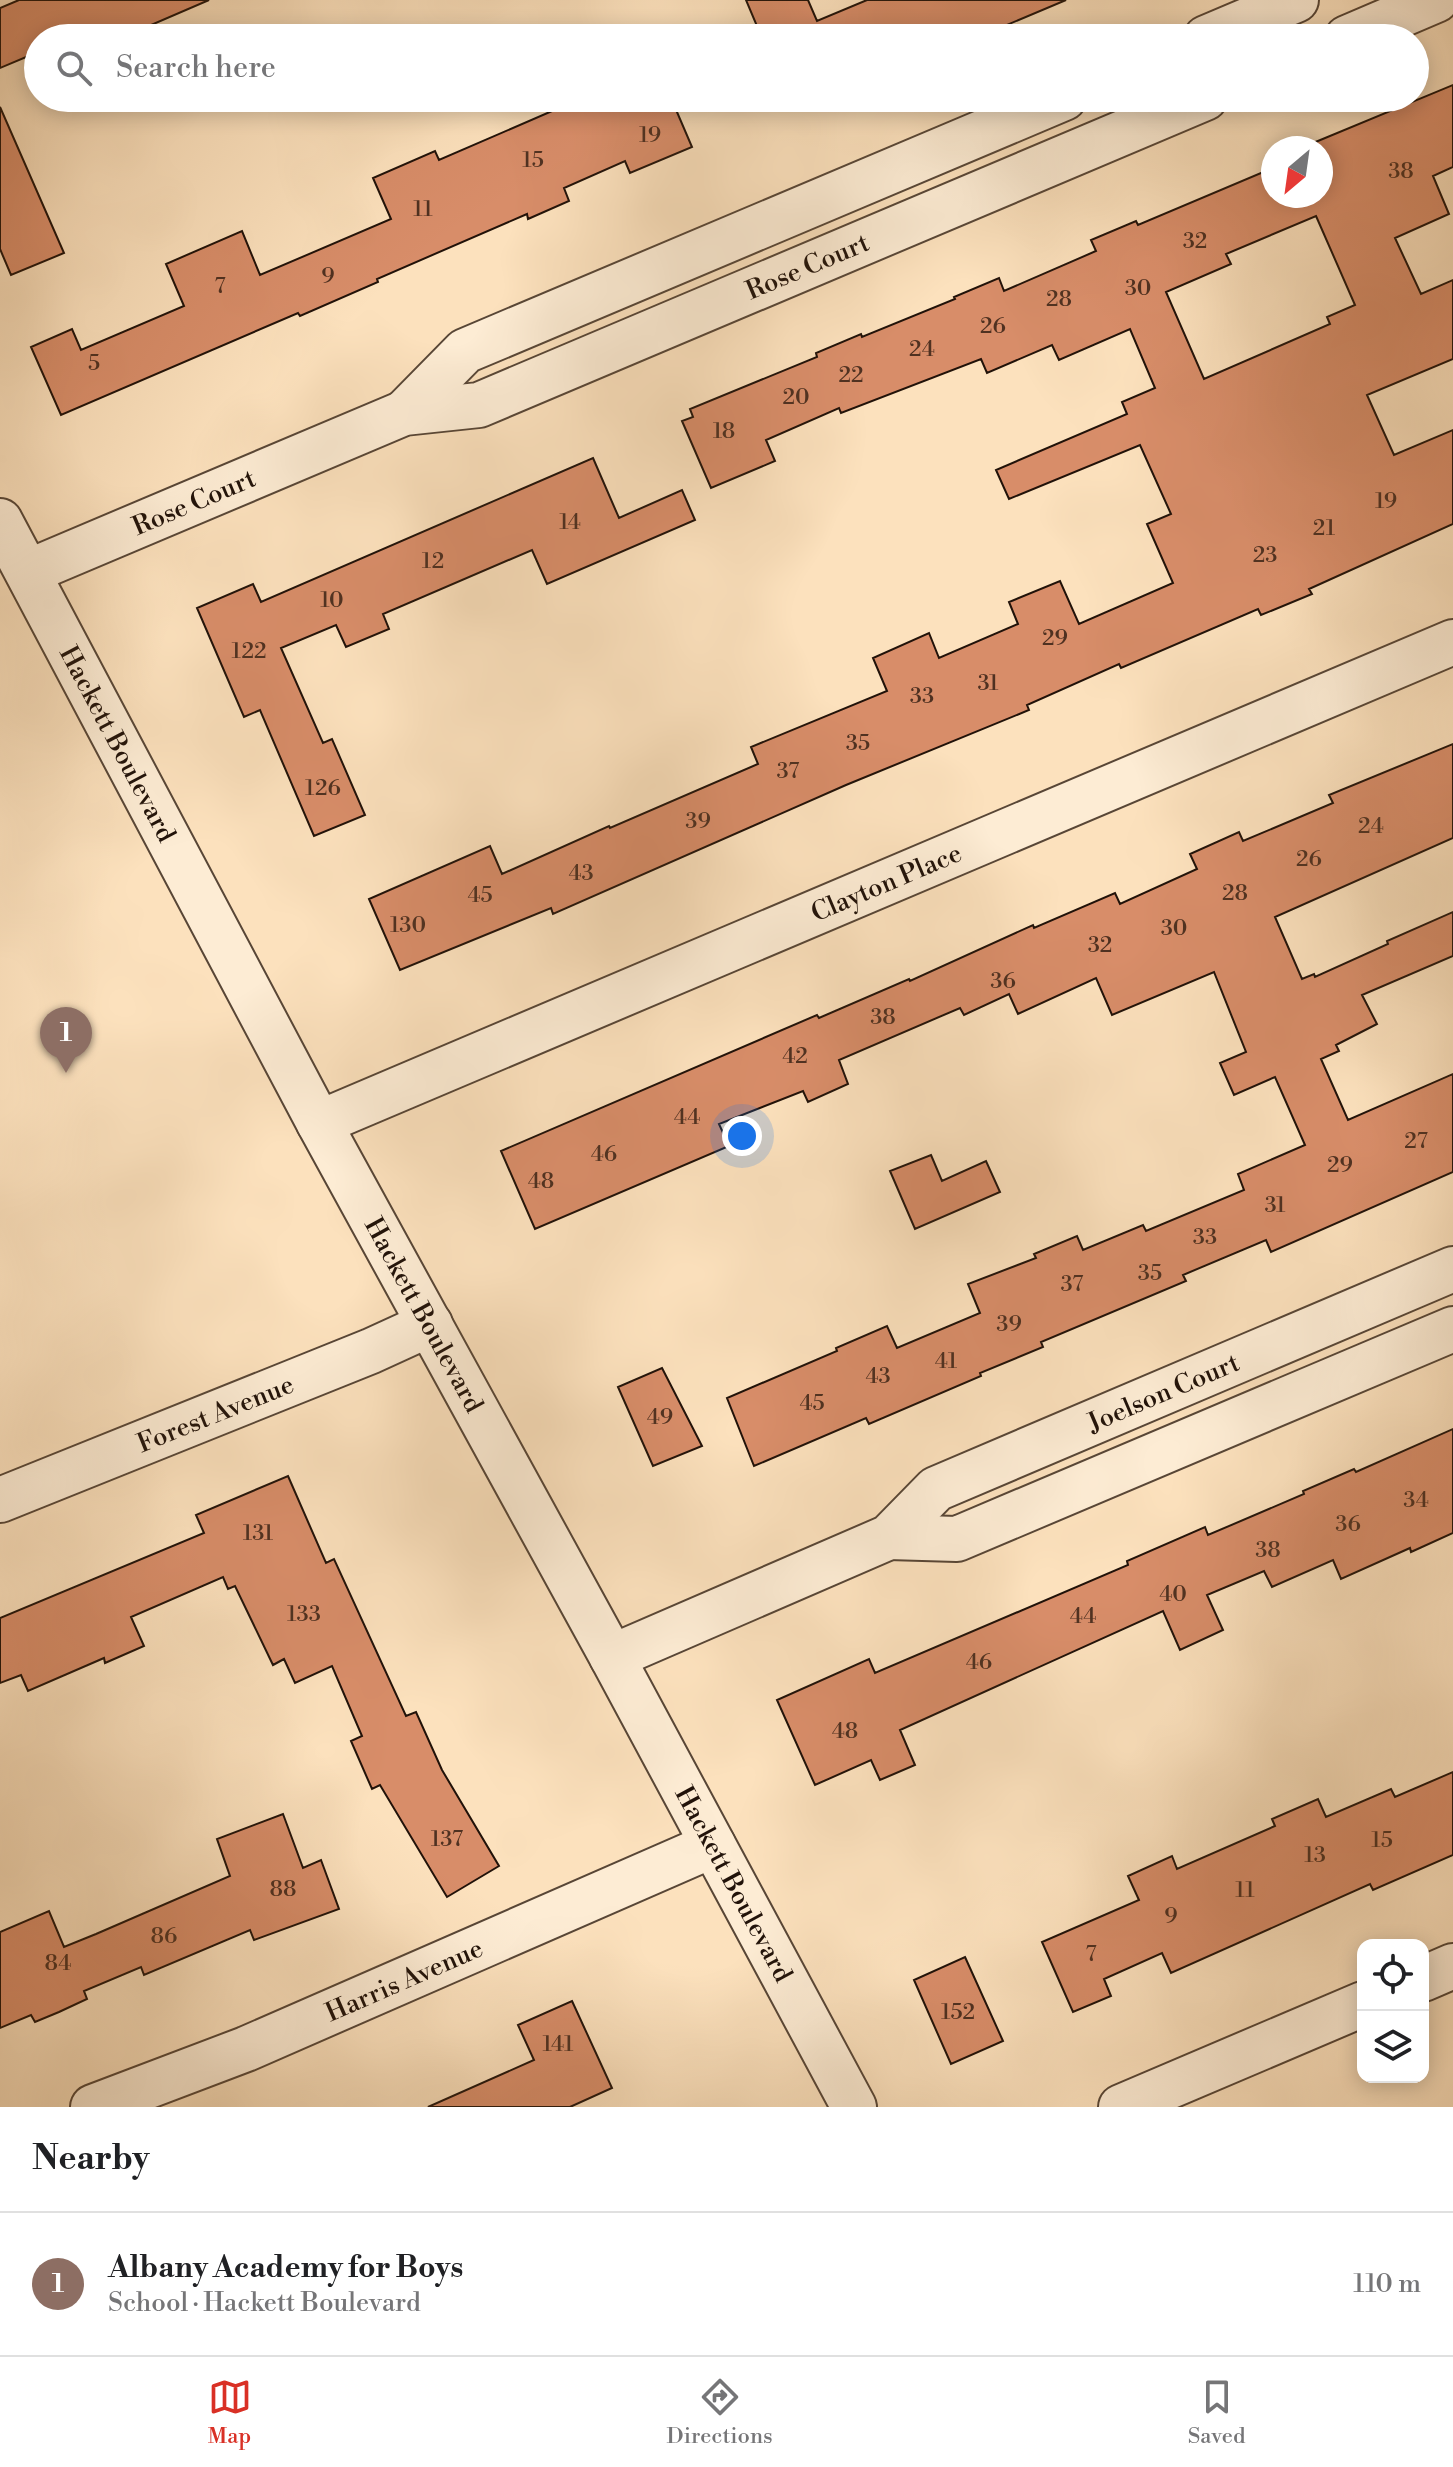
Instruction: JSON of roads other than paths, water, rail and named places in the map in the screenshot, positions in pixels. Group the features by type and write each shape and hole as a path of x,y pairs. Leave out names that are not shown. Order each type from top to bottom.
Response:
{"street":[{"path":"1239,24 1296,0"},
{"path":"1380,24 1436,0"},
{"name":"Rose Court","path":"404,413 465,351 1031,112"},
{"name":"Rose Court","path":"28,572 404,413 479,405 1172,112"},
{"name":"Hackett Boulevard","path":"0,521 319,1123 854,2107"},
{"name":"Clayton Place","path":"319,1123 1453,642"},
{"name":"Joelson Court","path":"612,1657 889,1537 936,1489 1453,1269"},
{"name":"Forest Avenue","path":"0,1500 371,1351 430,1324"},
{"name":"Joelson Court","path":"889,1537 957,1539 1453,1329"},
{"path":"1275,1345 1297,1395"},
{"name":"Harris Avenue","path":"93,2107 246,2049 713,1845"},
{"path":"1429,1976 1453,1966"},
{"path":"1121,2107 1357,2007"}],"place":[{"name":"Albany Academy for Boys","path":"66,1073"}]}
